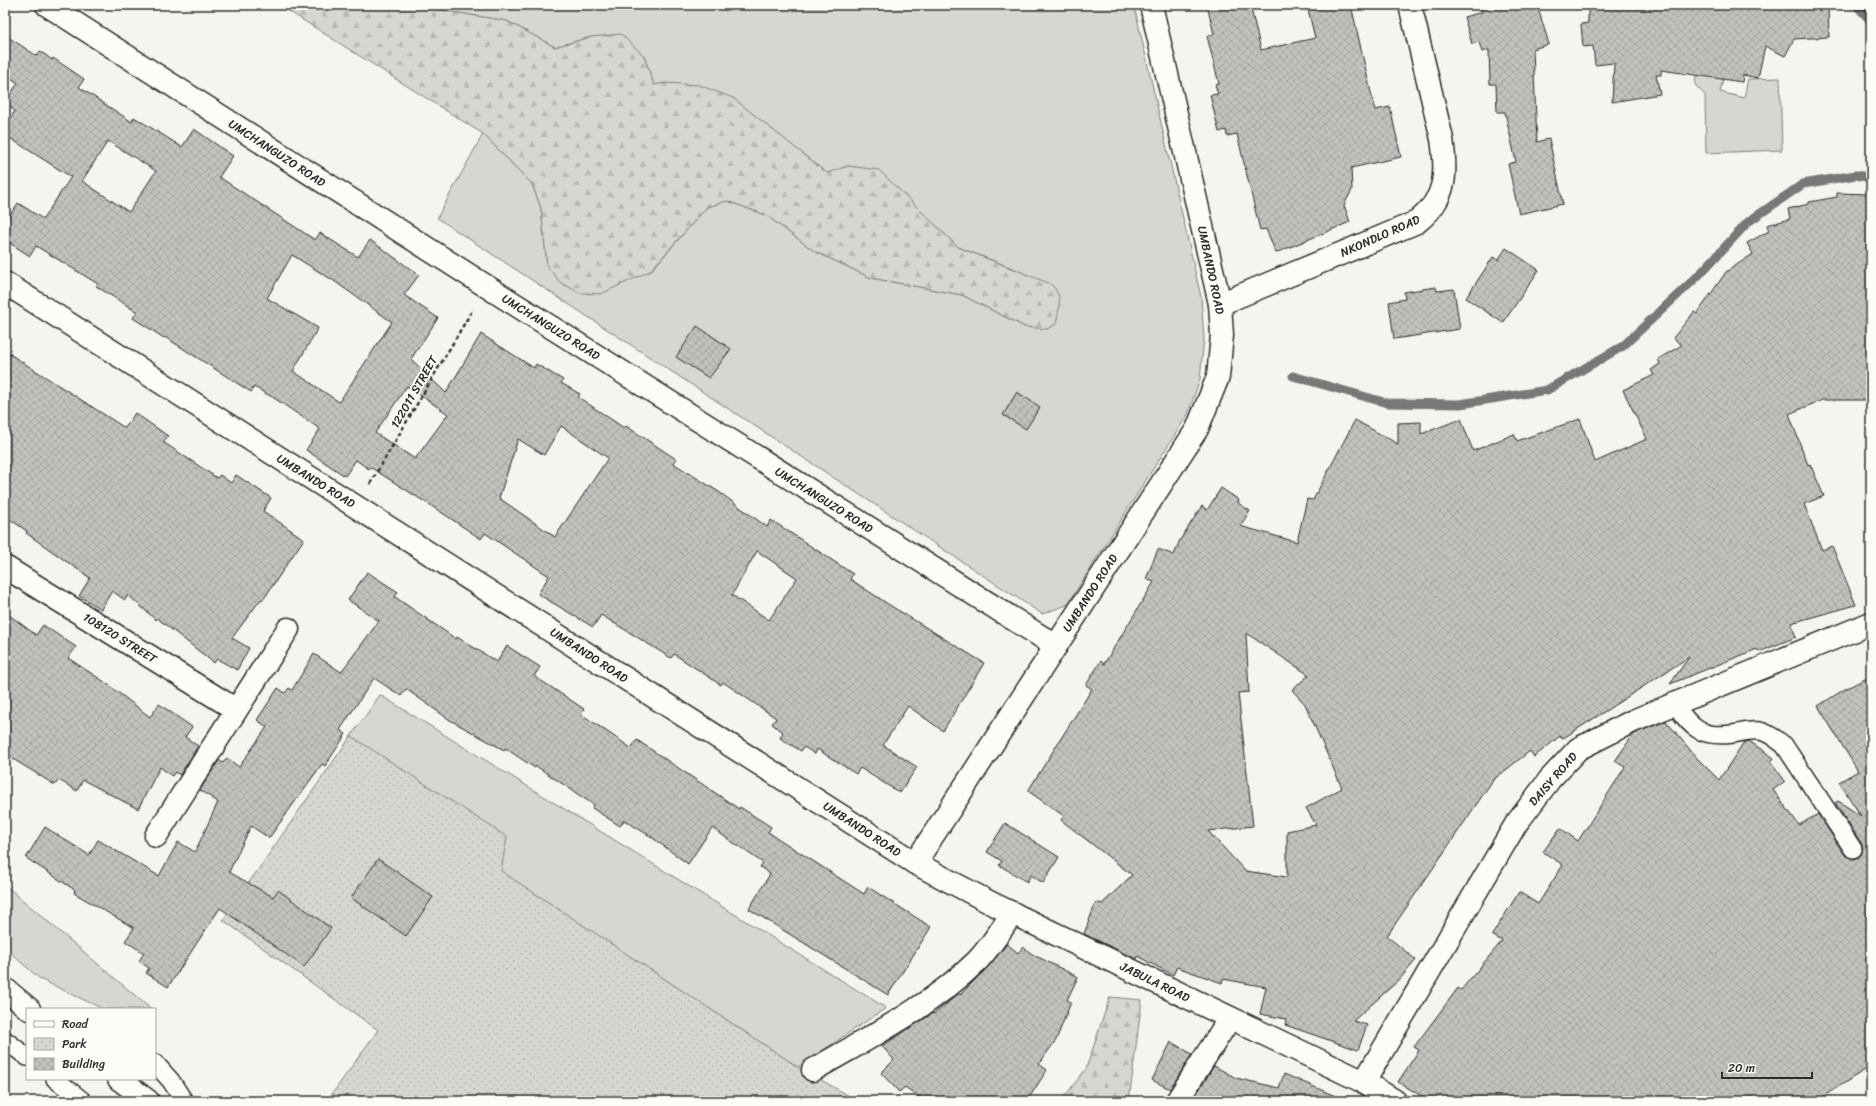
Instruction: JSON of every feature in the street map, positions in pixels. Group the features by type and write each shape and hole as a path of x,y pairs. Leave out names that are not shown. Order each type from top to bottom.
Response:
{"street":[{"name":"UMCHANGUZO ROAD","path":"47,5 486,286 1056,646"},
{"name":"UMBANDO ROAD","path":"5,283 915,863 1197,429 1218,378 1222,335 1220,304 1151,5"},
{"name":"NKONDLO ROAD","path":"1220,304 1417,222 1428,213 1439,198 1444,184 1445,161 1442,138 1410,5"},
{"name":"108120 STREET","path":"5,567 235,709"},
{"name":"DAISY ROAD","path":"1364,1082 1516,824 1550,779 1578,749 1633,721 1871,623"},
{"path":"156,836 235,709 288,629"},
{"name":"JABULA ROAD","path":"915,863 1013,913 1364,1082 1395,1101"},
{"path":"813,1070 925,1002 945,988 976,961 1013,913"},
{"path":"5,989 28,1008"},
{"path":"1177,1101 1230,1018"},
{"path":"120,1080 148,1101"}],"lane":[{"path":"1675,704 1692,728 1708,734 1760,731 1770,735 1784,745 1853,849"},
{"path":"5,1040 26,1056"},
{"path":"156,1064 171,1081 184,1101"},
{"path":"56,1080 83,1101"}],"path":[{"name":"122011 STREET","path":"357,506 486,286"}],"green space":[{"path":"279,5 421,5 422,7 507,21 555,47 591,37 621,34 644,56 654,85 666,83 699,85 733,98 827,173 848,166 879,170 958,247 1051,284 1058,294 1060,303 1056,324 1047,329 1025,327 962,295 871,278 814,251 766,215 727,201 707,207 650,271 601,294 580,293 561,283 547,266 541,208 532,184 483,134"},
{"path":"421,5 1134,5 1201,297 1204,338 1200,379 1188,414 1067,605 1042,614 437,218 483,134 532,184 541,208 547,266 650,272 707,207 727,201 766,215 814,251 871,278 962,295 1025,327 1020,271 958,247 879,171 848,166 827,174 733,98 666,83 654,85 644,56 591,37 555,47 507,21 422,7"},
{"path":"1725,71 1720,92 1744,98 1748,79 1780,78 1782,150 1706,153 1705,95 1695,85 1696,74"},
{"path":"380,695 886,1008 798,1067 500,871 351,736"},
{"path":"351,736 507,837 501,871 798,1067 858,1101 327,1101 378,1030 223,920"},
{"path":"5,885 150,1008 101,1008 40,979 5,948"},
{"path":"1110,997 1142,1000 1129,1101 1061,1101 1086,1069"}],"building":[{"path":"1207,5 1250,5 1261,50 1315,38 1307,5 1351,5 1375,110 1390,107 1401,157 1351,168 1352,190 1344,205 1350,222 1276,253 1266,229 1260,230 1237,134 1227,136 1226,130 1219,132 1210,95 1218,94 1215,85 1219,84 1207,36 1214,34"},
{"path":"1480,5 1537,5 1549,44 1533,49 1537,142 1549,139 1563,204 1519,214 1508,164 1516,162 1505,112 1497,112 1496,84 1490,84 1489,50 1482,52 1479,42 1472,44 1464,17 1482,12"},
{"path":"1588,5 1798,5 1798,8 1828,6 1829,37 1794,39 1785,56 1765,46 1758,78 1743,75 1742,82 1661,70 1661,75 1656,75 1660,94 1612,102 1614,63 1595,65 1593,46 1583,47 1581,24 1588,23"},
{"path":"5,35 37,56 40,51 52,60 53,58 84,79 79,87 132,122 134,117 182,147 194,129 233,156 219,177 315,240 320,233 358,257 370,240 419,275 404,295 438,318 411,359 446,393 481,334 534,368 536,364 563,380 561,383 580,394 578,397 624,428 626,426 676,459 673,463 719,492 767,527 771,520 853,574 850,579 984,663 943,731 908,706 883,745 917,767 900,793 860,768 856,774 817,749 815,754 804,747 801,751 780,738 783,732 772,724 776,718 723,682 721,685 674,654 671,658 601,615 593,627 538,594 549,576 485,533 481,539 370,467 369,469 356,460 345,476 306,450 320,429 274,398 254,387 251,392 165,337 164,338 133,318 137,312 96,286 98,284 36,246 30,256 5,240 5,223 18,203 43,219 71,177 5,135 5,127 15,111 5,102 18,83 5,74","holes":["108,141 156,171 129,212 82,181","292,255 334,281 392,322 339,402 293,371 318,328 267,298","407,386 448,414 415,459 375,433","561,426 608,458 555,537 499,498 518,439 544,455","757,551 797,578 769,620 732,595"]},
{"path":"1837,193 1871,194 1871,316 1868,367 1871,367 1871,400 1822,400 1789,414 1808,465 1810,464 1824,496 1804,504 1822,550 1832,546 1856,605 1791,623 1796,637 1759,652 1757,649 1670,684 1689,657 1562,739 1560,736 1534,757 1530,751 1493,780 1387,936 1416,960 1399,980 1353,1021 1367,1025 1358,1050 1285,1025 1286,1019 1260,1014 1266,987 1223,979 1222,983 1177,967 1173,975 1137,956 1136,959 1084,934 1096,902 1102,904 1132,875 1061,820 1064,816 1028,791 1092,689 1086,685 1101,661 1104,664 1154,582 1146,579 1158,549 1174,555 1180,540 1202,506 1207,510 1221,488 1239,500 1238,503 1250,511 1240,526 1297,542 1307,499 1313,500 1355,420 1398,444 1398,423 1421,422 1421,434 1461,419 1473,451 1514,434 1517,441 1580,419 1595,462 1647,439 1623,390 1654,375 1651,370 1660,364 1658,359 1682,345 1673,338 1694,312 1697,314 1726,272 1753,254 1747,243 1769,231 1767,225 1790,219 1788,209 1809,204 1809,202 1837,197","holes":["1246,633 1309,675 1292,690 1305,704 1342,788 1306,808 1316,825 1287,831 1287,877 1245,871 1208,831 1253,826 1238,693 1249,692"]},
{"path":"1506,248 1539,270 1503,323 1466,298 1493,257 1498,260"},
{"path":"1436,287 1437,291 1454,289 1460,329 1394,339 1389,302 1405,299 1404,292"},
{"path":"697,326 731,349 709,378 676,357"},
{"path":"5,351 125,428 135,413 168,436 163,442 217,478 220,475 231,483 236,475 271,498 263,511 304,539 263,600 261,599 232,638 249,648 237,670 217,659 214,663 157,618 156,620 128,595 125,600 112,591 101,609 79,596 90,578 26,533 27,531 5,516"},
{"path":"1017,392 1040,407 1026,429 1003,415"},
{"path":"367,572 398,592 395,597 456,639 457,637 497,662 507,646 540,667 534,676 584,709 581,714 631,748 637,740 739,809 740,807 771,827 768,832 864,894 868,887 931,927 888,995 749,909 770,874 760,867 763,863 712,828 688,864 650,836 624,820 620,826 592,808 594,805 536,766 535,768 505,748 504,750 450,720 406,689 401,696 374,678 340,730 346,734 325,766 322,764 269,838 251,826 229,872 273,897 278,890 331,928 304,967 220,908 168,987 146,973 149,968 139,961 144,953 125,941 134,928 74,893 75,890 26,858 45,827 89,855 98,840 159,876 178,842 195,852 218,802 200,790 219,760 223,763 227,758 239,767 267,727 257,720 278,688 285,693 289,688 292,690 314,654 341,672 379,621 348,600"},
{"path":"5,612 36,635 43,625 76,647 68,658 106,683 150,717 159,704 192,727 185,737 198,746 180,775 175,772 172,776 160,767 138,809 83,780 77,791 59,780 55,785 5,754"},
{"path":"1871,676 1871,1066 1816,1101 1430,1101 1398,1082 1419,1050 1414,1047 1458,988 1461,990 1502,941 1492,935 1519,892 1538,904 1563,865 1543,852 1560,828 1578,841 1625,767 1615,761 1633,735 1638,732 1666,721 1696,757 1719,780 1744,742 1749,741 1774,758 1771,762 1785,781 1773,790 1799,825 1818,814 1845,855 1853,859 1859,857 1862,853 1862,844 1835,803 1838,801 1861,816 1839,782 1858,771 1818,706 1845,689"},
{"path":"1005,823 1059,857 1043,883 1031,875 1027,882 999,865 1002,861 987,852"},
{"path":"378,859 433,897 406,936 351,898"},
{"path":"1007,944 1018,953 1023,947 1032,954 1078,977 1067,1000 1071,1002 1056,1040 1039,1064 1047,1070 1027,1101 925,1101 905,1087 899,1092 881,1073 894,1060 882,1046 933,1013 934,1014 958,994 960,995 990,965"},
{"path":"1171,1042 1192,1054 1170,1089 1152,1080"},
{"path":"1214,1066 1236,1078 1279,1088 1284,1074 1347,1101 1192,1101"}],"waterway":[{"path":"1856,5 1871,21"},
{"path":"1293,376 1387,403 1460,404 1547,390 1623,346 1699,275 1748,222 1803,184 1856,175 1871,178"}]}
